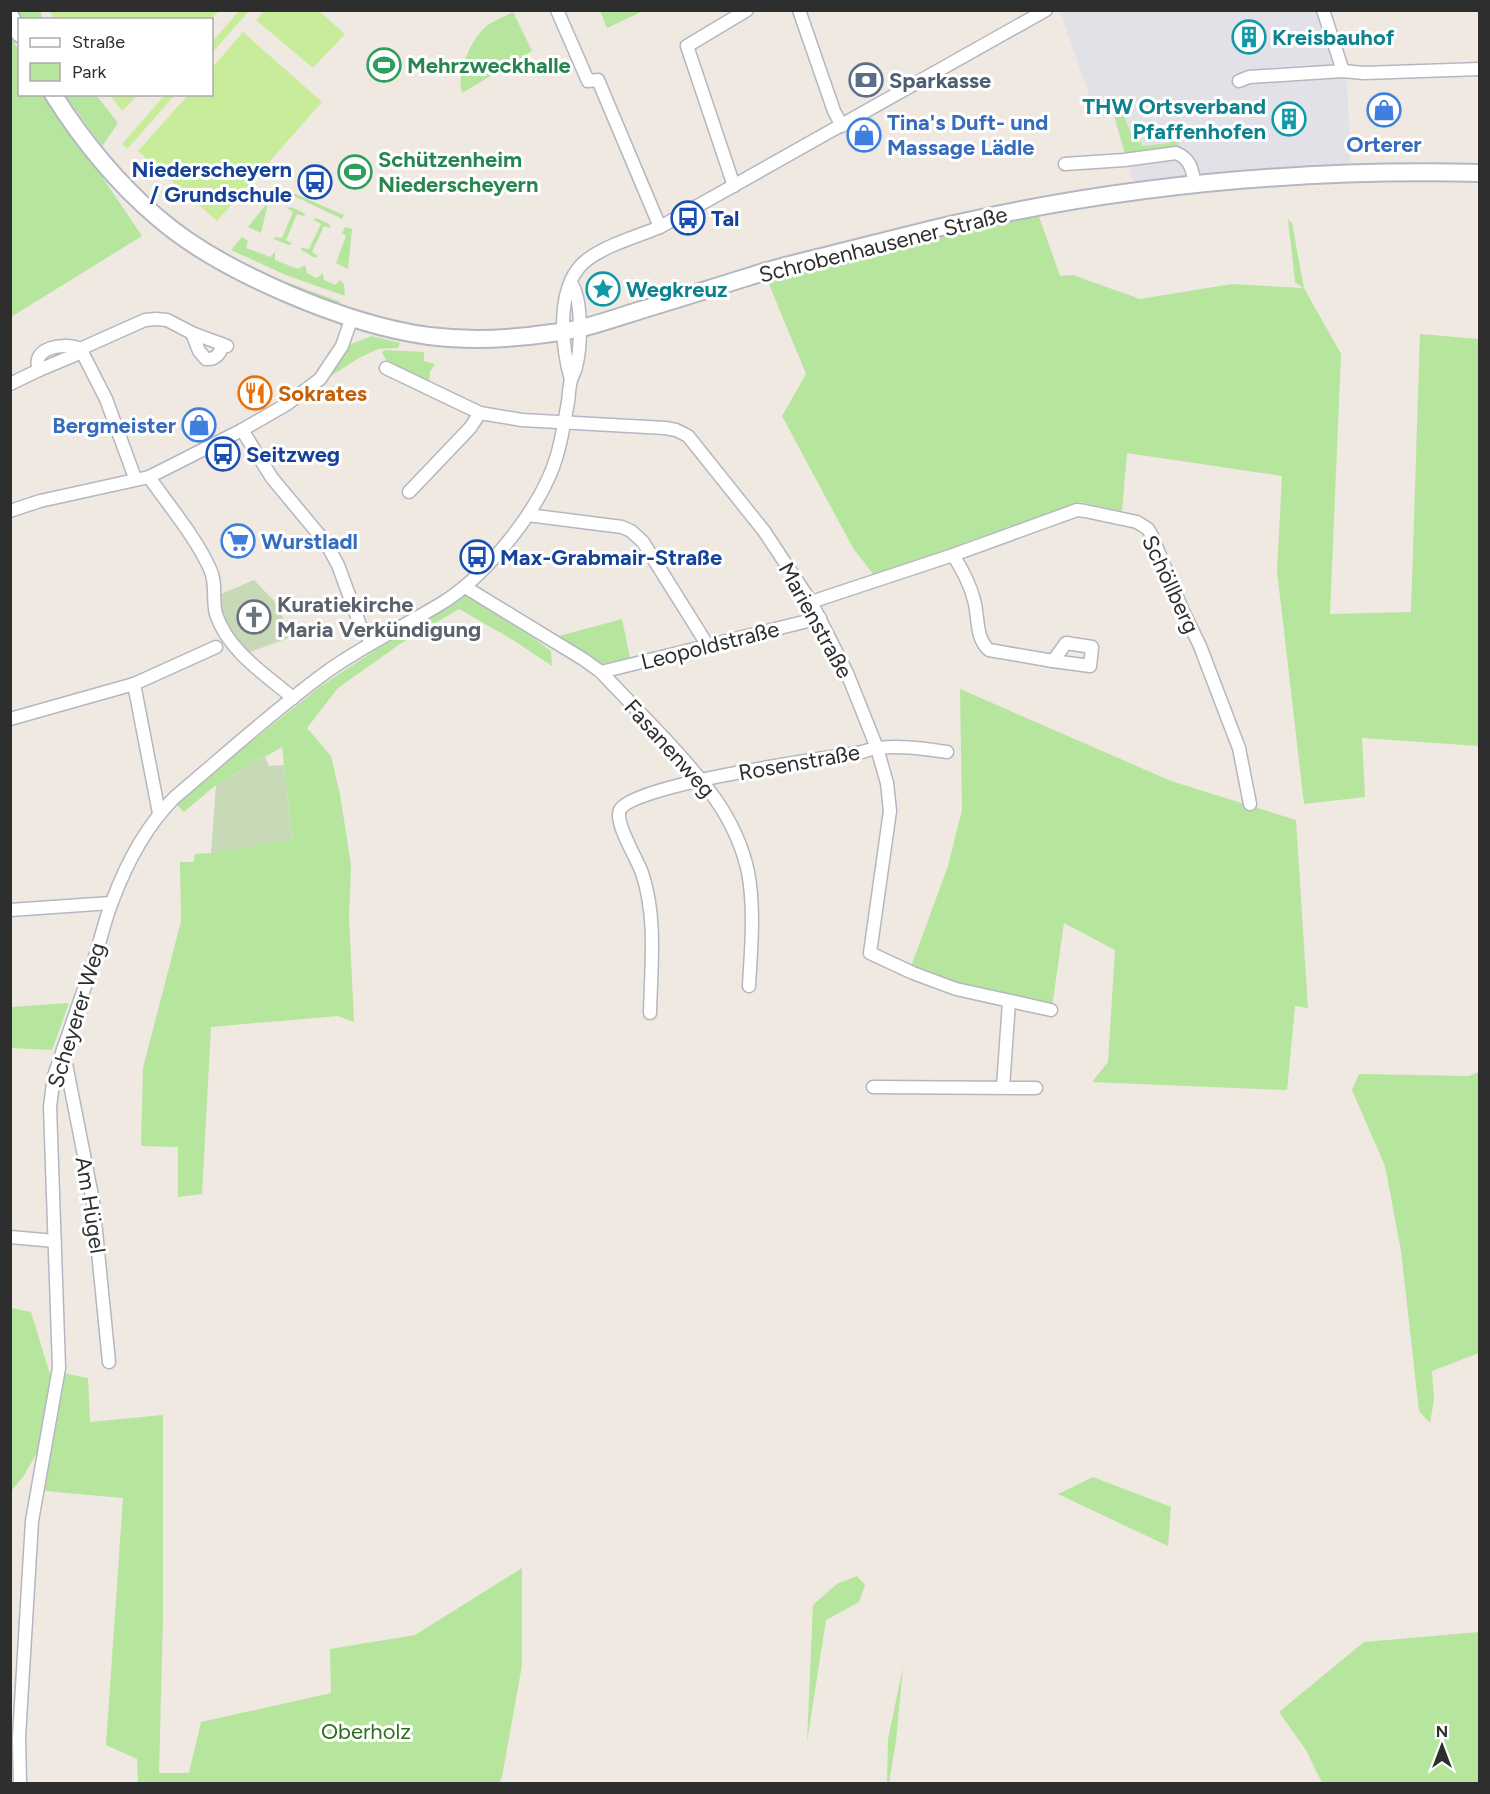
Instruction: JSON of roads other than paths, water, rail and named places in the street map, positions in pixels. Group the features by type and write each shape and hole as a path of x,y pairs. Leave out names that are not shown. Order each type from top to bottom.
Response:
{"main road":[{"path":"10,16 18,30"},
{"name":"Schrobenhausener Straße","path":"54,96 90,147 118,180 159,219 178,233 259,281 352,316 402,331 438,337 491,338 572,330 764,272 967,221 1061,203 1194,184 1257,178 1350,173 1479,173"}],"street":[{"path":"557,10 588,81 598,80 660,227"},
{"path":"734,186 687,46 747,10"},
{"path":"800,10 834,111 842,126"},
{"path":"149,477 212,571 216,613 228,640 261,672 293,698 347,658 443,603 465,587 486,566 528,515 549,478 564,423 571,380 567,368 572,330 564,301 566,289 572,283 577,269 588,259 616,244 660,227 1046,10"},
{"path":"1323,10 1343,71"},
{"path":"1239,81 1249,77 1343,71 1364,73 1479,69"},
{"path":"1065,164 1124,160 1176,153 1185,156 1194,184"},
{"path":"10,511 40,501 135,478 149,477 242,430 286,404 320,379 342,346 352,316"},
{"path":"81,351 146,320 166,320 192,333 225,345 218,355 206,359 199,351 192,333"},
{"path":"10,384 39,370 38,358 51,348 66,345 81,351 106,399 135,478"},
{"name":"Marienstraße","path":"386,368 480,413 522,420 665,428 688,436 764,531 811,602 847,673 877,748 887,783 890,811 870,953 913,973 956,989 1009,1002"},
{"path":"409,492 474,424 480,413"},
{"path":"242,430 272,478 326,543 342,575 360,625 372,643"},
{"name":"Schöllberg","path":"811,602 954,555 1077,510 1137,522 1148,529 1200,646 1239,748 1250,804"},
{"path":"528,515 622,528 637,535 708,646"},
{"path":"954,555 974,597 983,645 989,650 1053,661"},
{"name":"Fasanenweg","path":"465,587 601,672 703,779 733,828 748,872 752,937 749,986"},
{"name":"Leopoldstraße","path":"601,672 820,618"},
{"path":"10,719 134,684 216,647"},
{"path":"134,684 159,813"},
{"name":"Scheyerer Weg","path":"20,1784 19,1737 32,1521 59,1368 50,1107 54,1076 111,903 134,853 159,813 293,698"},
{"name":"Rosenstraße","path":"650,1012 649,900 642,871 620,825 621,808 657,793 703,779 774,765 860,753 877,748 917,748 947,752"},
{"path":"10,910 111,903"},
{"path":"1003,1087 1009,1002 1051,1010"},
{"name":"Am Hügel","path":"63,1049 93,1201 109,1362"},
{"path":"873,1087 1036,1088"},
{"path":"10,1237 54,1241"}],"place":[{"name":"Kreisbauhof","path":"1249,37"},
{"name":"Mehrzweckhalle","path":"384,65"},
{"name":"Sparkasse","path":"866,80"},
{"name":"Orterer","path":"1384,110"},
{"name":"THW Ortsverband Pfaffenhofen","path":"1289,119"},
{"name":"Tina's Duft- und Massage Lädle","path":"864,135"},
{"name":"Schützenheim Niederscheyern","path":"355,172"},
{"name":"Niederscheyern / Grundschule","path":"315,182"},
{"name":"Tal","path":"688,218"},
{"name":"Wegkreuz","path":"603,289"},
{"name":"Sokrates","path":"255,393"},
{"name":"Bergmeister","path":"199,425"},
{"name":"Seitzweg","path":"223,454"},
{"name":"Wurstladl","path":"238,541"},
{"name":"Max-Grabmair-Straße","path":"477,557"},
{"name":"Kuratiekirche Maria Verkündigung","path":"254,617"}],"park label":[{"name":"Oberholz","path":"366,1731"}]}
